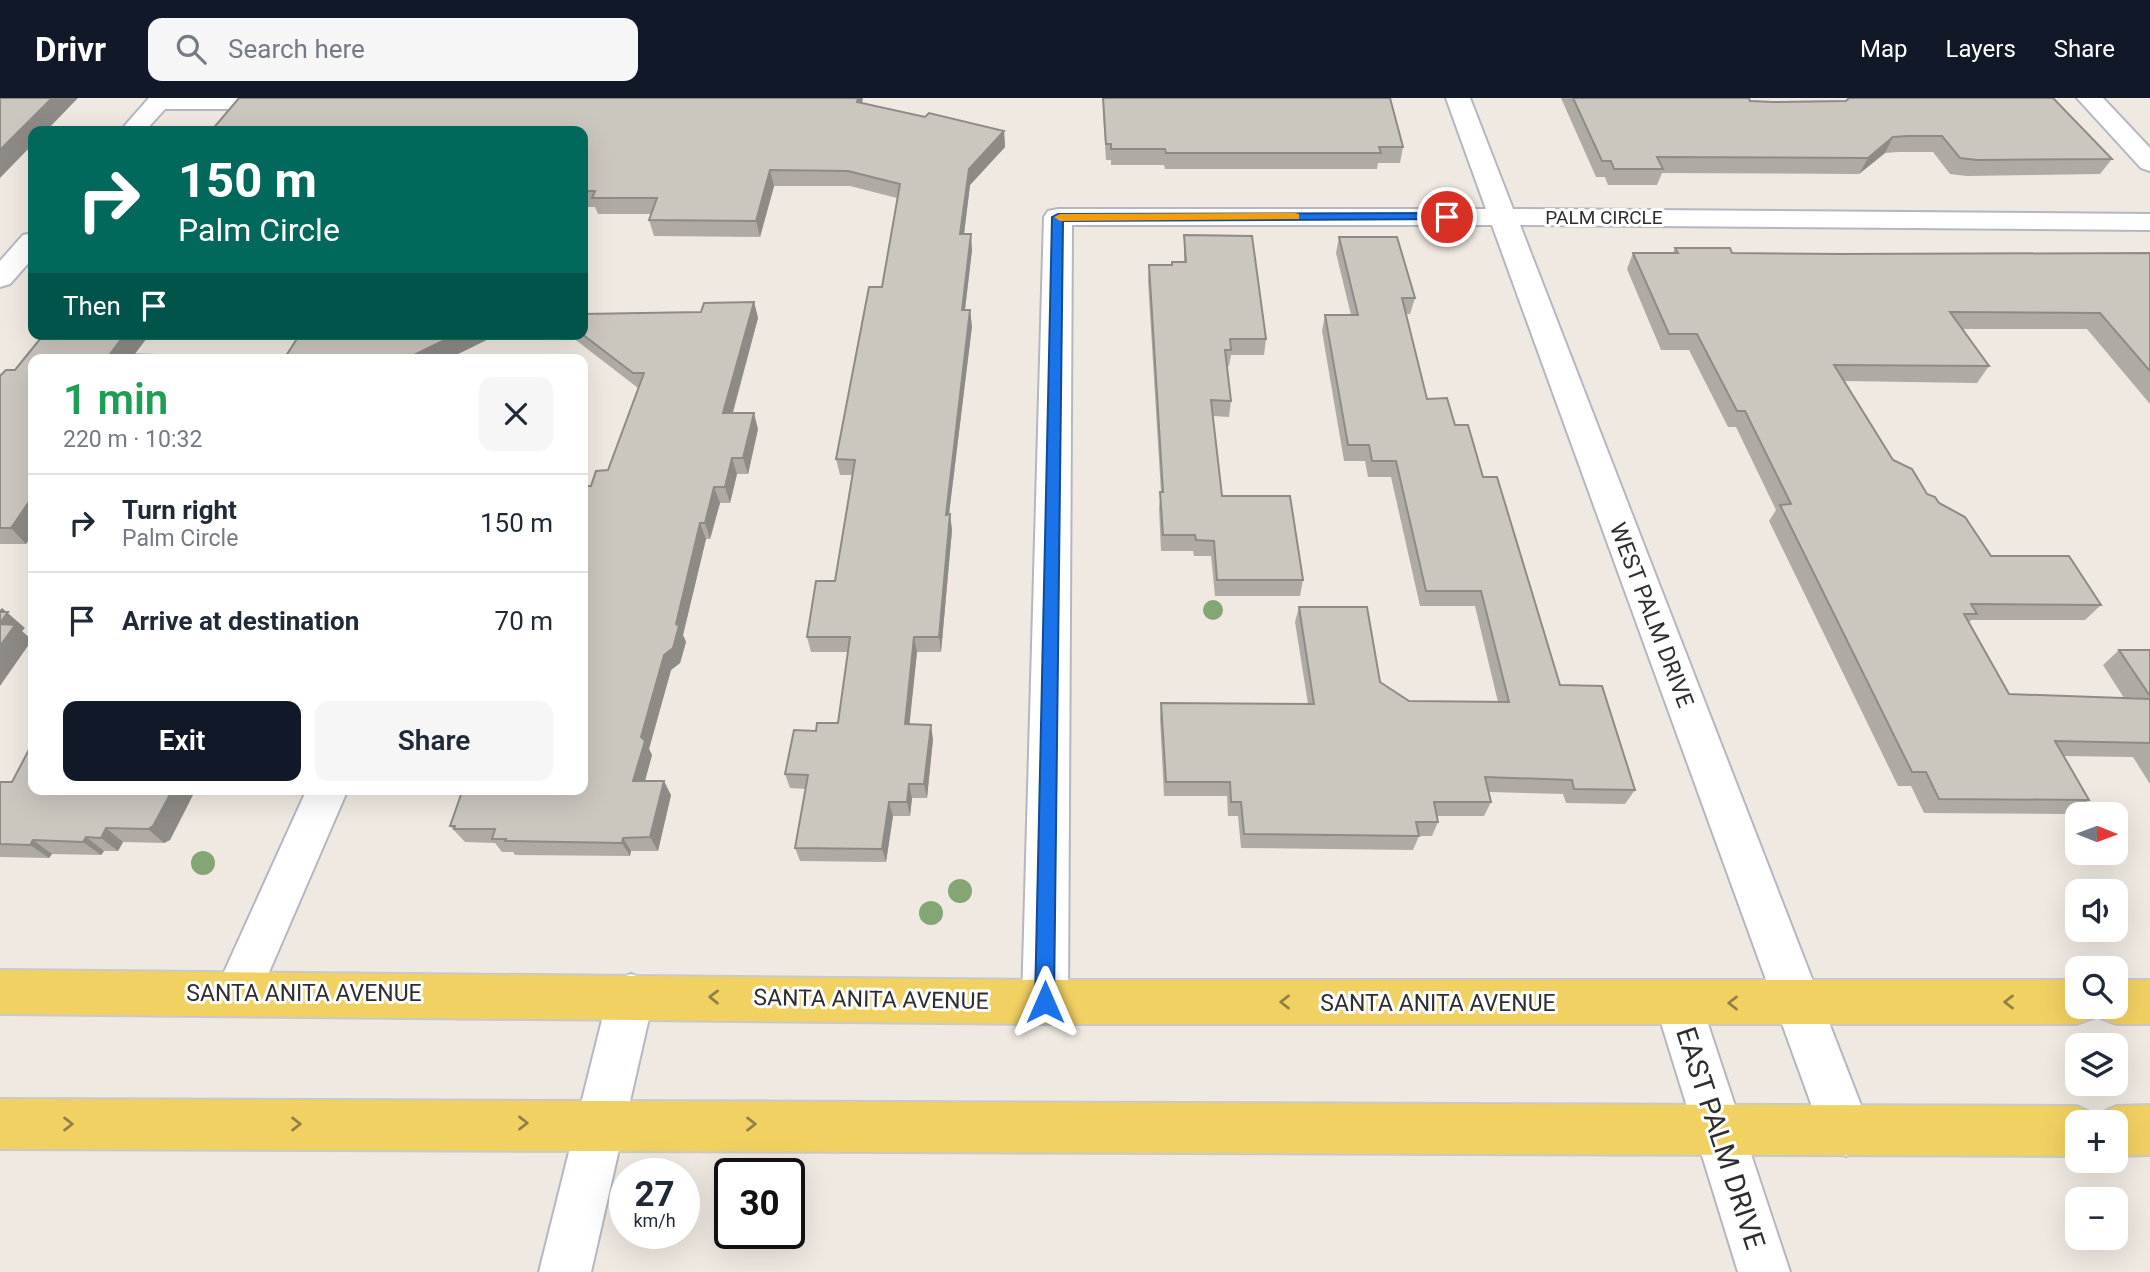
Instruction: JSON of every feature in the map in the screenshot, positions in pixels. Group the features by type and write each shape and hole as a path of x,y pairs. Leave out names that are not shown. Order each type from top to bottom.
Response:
{"main road":[{"name":"SANTA ANITA AVENUE","path":"0,992 239,992 1045,1002 2065,1002"},
{"path":"2128,1002 2150,1002"},
{"path":"0,1124 601,1123 1718,1132 2065,1131"},
{"path":"2128,1130 2150,1130"}],"street":[{"name":"WEST PALM DRIVE","path":"1458,98 1846,1131"},
{"path":"2089,98 2150,163"},
{"path":"137,126 160,100 311,102"},
{"name":"PALM CIRCLE","path":"1045,1002 1058,217 1503,216 2150,222"},
{"path":"0,278 28,247"},
{"path":"239,992 325,795"},
{"path":"565,1272 631,996"},
{"name":"EAST PALM DRIVE","path":"1678,1003 1763,1272"}],"building":[{"path":"0,98 52,98 0,150"},
{"path":"239,98 858,98 857,102 925,117 929,113 1004,131 969,169 960,234 971,234 962,310 970,310 946,515 950,514 939,637 914,637 905,724 931,725 924,784 909,784 907,802 889,802 882,849 795,848 808,775 785,774 794,730 816,731 817,723 838,723 850,637 807,637 816,581 835,581 855,460 836,459 869,287 882,287 900,184 848,171 770,170 756,221 649,220 657,198 592,198 595,191 588,191 588,126 215,126"},
{"path":"1103,98 1390,98 1403,147 1379,147 1381,153 1166,153 1165,149 1111,149 1111,144 1106,144"},
{"path":"1573,98 1749,98 1750,101 1773,102 1846,101 1849,98 2053,98 2112,159 1977,160 1960,158 1942,136 1907,136 1893,137 1868,158 1657,157 1663,169 1614,169 1611,161 1602,161"},
{"path":"1184,235 1252,236 1266,339 1230,339 1231,350 1225,350 1231,401 1211,400 1222,496 1290,496 1303,580 1217,580 1214,541 1196,540 1195,535 1163,535 1160,492 1163,492 1149,265 1186,262"},
{"path":"1339,237 1397,237 1415,298 1402,298 1427,399 1447,398 1455,425 1468,425 1483,477 1497,477 1560,685 1602,686 1635,790 1574,789 1572,780 1485,777 1491,802 1434,802 1438,822 1416,822 1419,836 1244,834 1241,802 1231,802 1230,782 1166,782 1161,703 1314,704 1299,607 1367,607 1380,682 1409,701 1509,702 1481,591 1426,591 1396,461 1372,461 1369,445 1348,445 1325,315 1358,315"},
{"path":"1675,248 1730,248 1732,253 2150,253 2150,371 2100,313 1950,312 1989,366 1834,365 1893,460 1912,469 1927,494 1965,517 1991,556 2069,556 2101,605 1971,604 1977,614 1964,614 2009,694 2150,699 2150,743 2055,741 2089,800 1939,799 1926,772 1912,772 1780,505 1791,504 1745,411 1737,411 1697,334 1669,334 1633,253 1678,253"},
{"path":"754,302 723,413 754,413 743,458 732,458 725,487 714,487 705,523 700,523 676,624 679,626 673,648 664,655 641,737 645,741 633,781 664,781 650,837 623,838 622,843 505,841 506,839 492,839 495,829 454,829 455,826 450,826 461,795 588,795 588,486 591,486 596,471 608,470 644,373 633,373 588,339 588,314 701,312 704,303"},
{"path":"39,340 120,340 110,354 28,354 28,503 11,528 0,528 0,376 6,370 15,370"},
{"path":"296,340 445,340 416,354 287,354"},
{"path":"0,612 8,612 0,623"},
{"path":"0,624 15,625 0,646"},
{"path":"2119,650 2150,650 2150,696"},
{"path":"28,752 28,795 170,795 153,826 148,829 106,828 101,838 86,837 83,842 33,840 30,845 0,844 0,782 12,782"}],"slow traffic":[{"path":"1060,217 1295,217"}],"route":[{"path":"1045,1002 1058,217 1447,217"}]}
